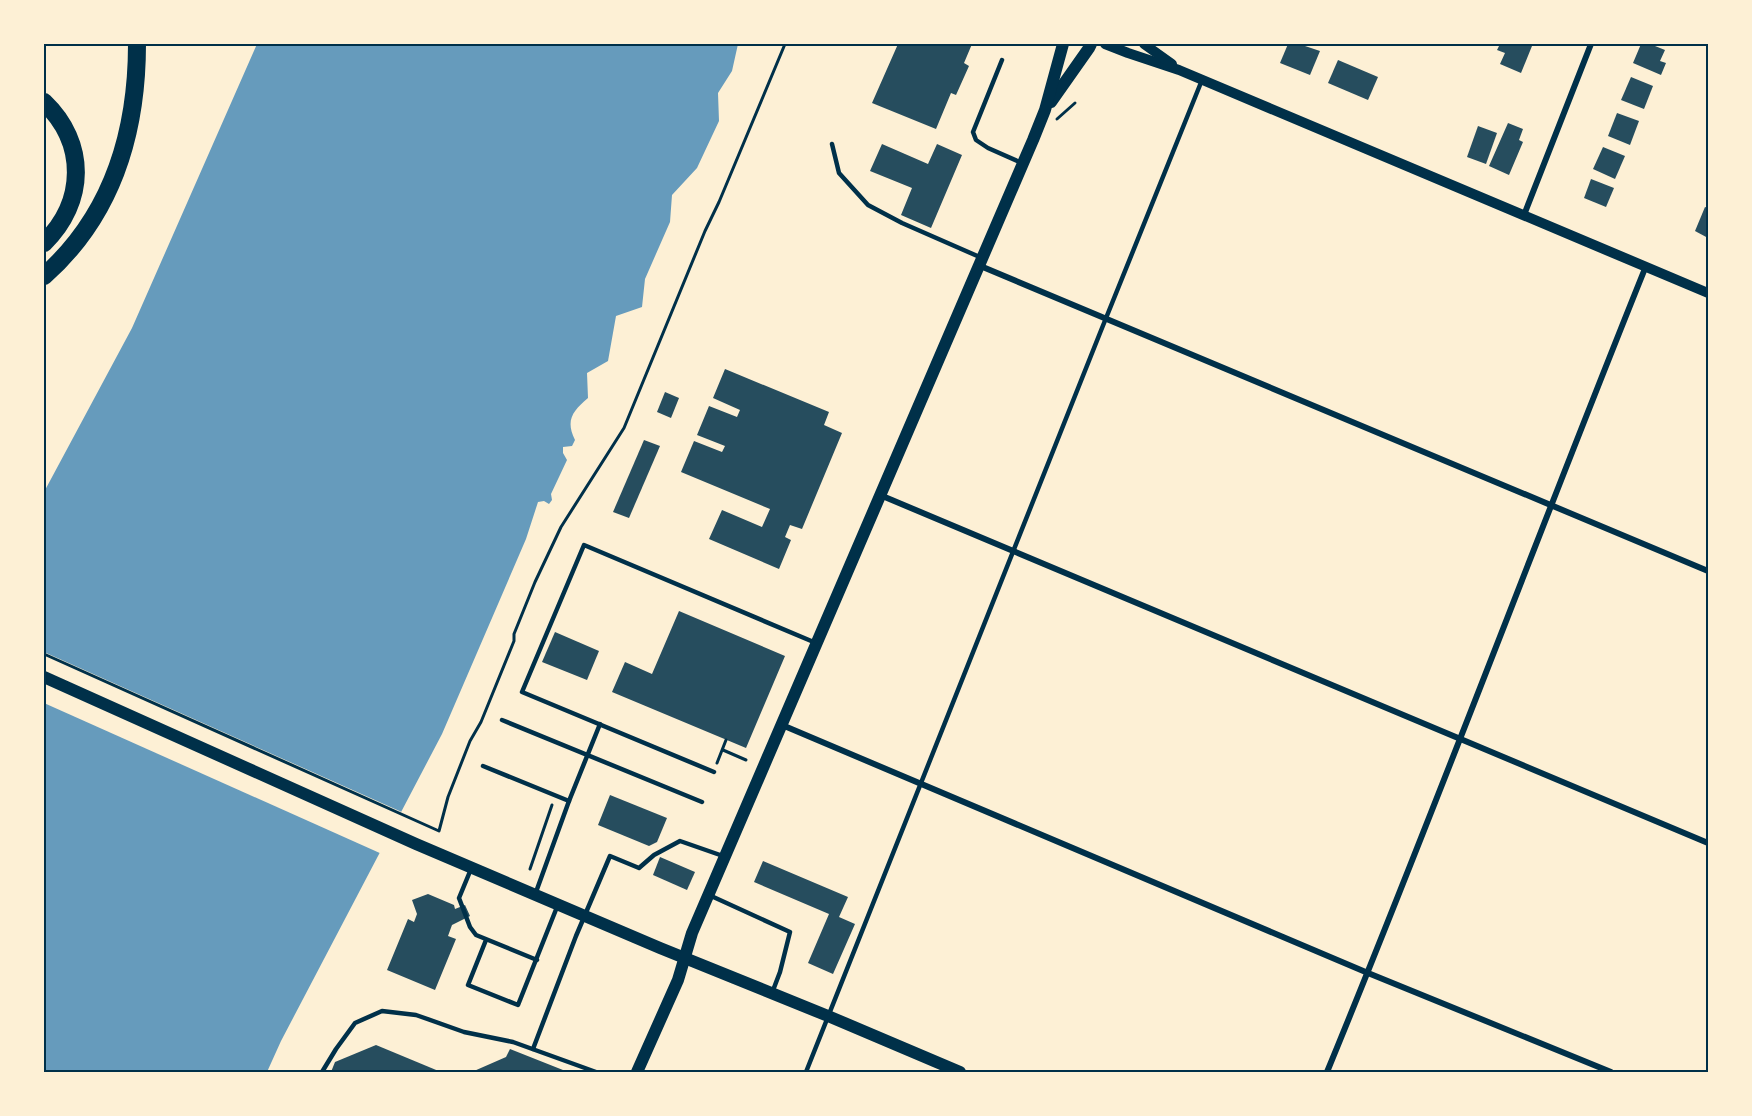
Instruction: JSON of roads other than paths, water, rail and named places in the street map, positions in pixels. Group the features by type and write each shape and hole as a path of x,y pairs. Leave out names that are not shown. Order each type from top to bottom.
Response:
{"highway":[{"path":"44,276 76,242 93,219 116,174 125,148 132,111 137,44"},
{"path":"44,102 60,121 70,138 77,168 74,191 66,213 51,237 44,243"}],"main road":[{"path":"637,1072 678,980 684,958 725,856 1045,110 1063,44"},
{"path":"1045,110 1091,44"},
{"path":"44,677 471,868 960,1072"}],"street":[{"path":"1105,44 1202,79 1708,293"},
{"path":"1144,44 1179,70"},
{"path":"1524,215 1591,44"},
{"path":"980,262 1105,319 1708,571"},
{"path":"1328,1072 1646,266"},
{"path":"880,495 1708,843"},
{"path":"782,724 1368,973 1611,1072"}],"lane":[{"path":"1002,60 973,132 976,141 1022,163"},
{"path":"806,1072 1202,79"},
{"path":"832,144 839,173 868,205 980,262"},
{"path":"714,772 522,692 584,545 817,643"},
{"path":"502,720 702,802"},
{"path":"535,895 600,724"},
{"path":"483,766 569,801"},
{"path":"533,1049 610,856 639,868 654,855 680,841 725,856"},
{"path":"471,868 459,895 459,901 472,932 486,940 537,960"},
{"path":"709,895 790,932 772,993"},
{"path":"486,940 468,985 518,1005 558,904"},
{"path":"321,1072 355,1023 382,1011 416,1015 464,1032 513,1042 596,1072"}],"water":[{"path":"257,44 738,44 732,71 718,93 719,121 697,168 672,195 670,222 645,279 642,307 616,316 608,361 587,373 588,398 572,416 571,427 575,440 572,446 563,447 567,460 551,494 552,500 549,504 544,501 538,502 526,539 442,734 281,1041 267,1072 44,1072 44,492 132,328"}]}
